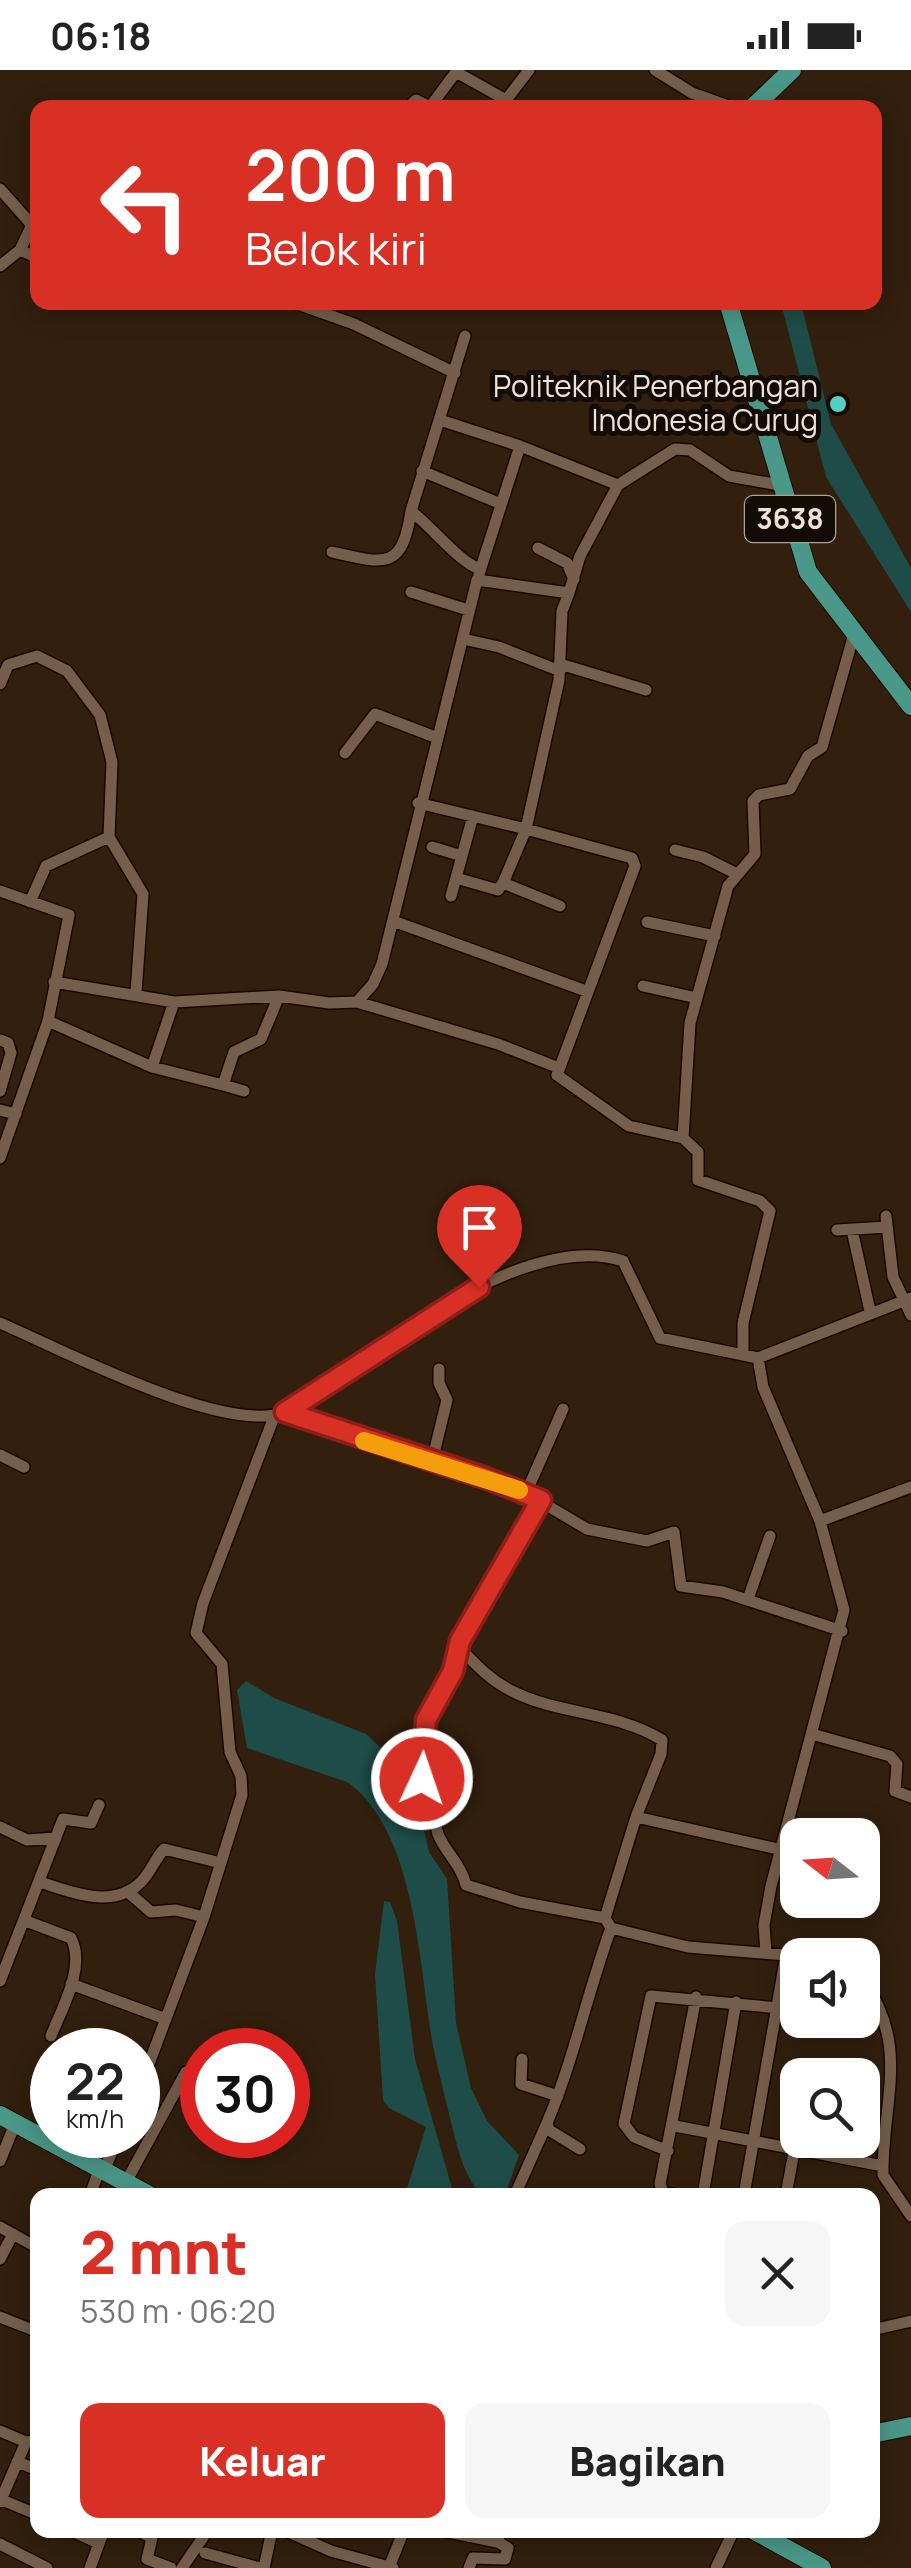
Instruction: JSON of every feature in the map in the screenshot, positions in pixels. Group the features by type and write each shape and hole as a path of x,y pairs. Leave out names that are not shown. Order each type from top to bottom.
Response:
{"main road":[{"path":"760,100 792,70"},
{"name":"3638","path":"730,310 779,485 808,572 911,706"},
{"path":"8,2119 137,2188"},
{"path":"880,2432 911,2426"},
{"path":"768,2538 822,2568"}],"street":[{"path":"506,100 529,70"},
{"path":"656,70 692,93 712,100"},
{"path":"436,100 456,72 497,100"},
{"path":"0,189 30,223"},
{"path":"0,266 20,250 30,229"},
{"path":"20,250 30,254"},
{"path":"315,310 354,324 455,373"},
{"path":"332,552 377,562 397,556 406,543 422,471 466,336"},
{"path":"440,420 618,484"},
{"path":"357,1002 373,984 393,921 434,736 464,639 478,574 520,446"},
{"path":"456,878 498,890 526,830 538,788 560,668 562,611 580,556 618,484 682,448 703,457 721,473 779,485"},
{"path":"422,471 501,504"},
{"path":"411,511 440,532 463,564 478,574 569,594"},
{"path":"538,548 567,563 574,578"},
{"path":"411,592 468,610"},
{"path":"683,1138 684,1058 728,886 754,854 755,797 790,790 808,756 822,747 854,634"},
{"path":"464,639 646,690"},
{"path":"0,684 8,665 37,656 67,671 89,695 100,715 112,762 109,837 143,894 136,993"},
{"path":"345,754 374,714 434,736"},
{"path":"418,802 634,860 627,892 559,1068 560,1078 629,1126 683,1138 698,1152 698,1180 760,1201 770,1211 743,1323 744,1352"},
{"path":"451,896 473,816"},
{"path":"30,902 48,864 109,837"},
{"path":"432,847 462,856"},
{"path":"675,850 720,864 737,874"},
{"path":"503,883 560,906"},
{"path":"0,891 69,915 48,1022 0,1158"},
{"path":"393,921 586,991"},
{"path":"647,922 715,936"},
{"path":"54,982 174,1002 278,996 357,1002 498,1044 559,1068"},
{"path":"644,986 697,998"},
{"path":"223,1085 234,1052 261,1039 278,996"},
{"path":"152,1067 174,1002"},
{"path":"48,1022 152,1067 244,1091"},
{"path":"0,1040 8,1043 11,1053 0,1092"},
{"path":"0,1110 16,1114"},
{"path":"837,1230 886,1222 893,1277 911,1315"},
{"path":"852,1230 870,1310"},
{"path":"160,2034 204,1918 243,1788 230,1752 222,1664 196,1633 203,1603 279,1415 479,1287 517,1268 583,1255 623,1261 654,1330 667,1342 744,1352 758,1358 870,1310 906,1299"},
{"path":"0,1323 178,1398 235,1416 279,1415 526,1493 560,1515 604,1534 646,1541 674,1532 681,1586 748,1599 842,1631"},
{"path":"758,1358 763,1388 820,1522 844,1610 842,1631 790,1818"},
{"path":"432,1461 447,1400 438,1383 439,1369"},
{"path":"526,1493 562,1410"},
{"path":"0,1456 24,1467"},
{"path":"820,1522 911,1487"},
{"path":"541,1500 460,1644 453,1671 426,1720 422,1779 432,1790 438,1834 463,1872 466,1885 688,1947 780,1954"},
{"path":"748,1599 770,1536"},
{"path":"460,1644 488,1676 515,1693 599,1713 660,1738 662,1754 636,1817 582,2005 577,2047 518,2188"},
{"path":"812,1734 890,1756 896,1764 895,1791 911,1797"},
{"path":"0,1981 63,1819 91,1823 99,1805"},
{"path":"636,1817 780,1850"},
{"path":"0,1827 27,1840 56,1838"},
{"path":"40,1882 88,1897 128,1892 139,1884 164,1849 221,1863"},
{"path":"766,1952 764,1925 780,1858"},
{"path":"128,1892 151,1912 180,1911 204,1918"},
{"path":"26,1921 74,1941 71,1984 54,2028"},
{"path":"71,1984 166,2018"},
{"path":"668,2152 626,2131 625,2116 650,1998 657,1993 779,2008"},
{"path":"660,2188 675,2126 696,1997"},
{"path":"704,2188 736,2002"},
{"path":"745,2188 780,2004"},
{"path":"880,2005 896,2050 883,2179 911,2216"},
{"path":"522,2059 521,2084 558,2096"},
{"path":"126,2182 180,2083"},
{"path":"0,2161 8,2119"},
{"path":"547,2124 549,2130 580,2148"},
{"path":"675,2126 780,2146"},
{"path":"93,2188 108,2158"},
{"path":"787,2188 793,2158"},
{"path":"841,2158 882,2166"},
{"path":"0,2227 30,2244"},
{"path":"0,2259 13,2234"},
{"path":"0,2317 30,2331"},
{"path":"880,2328 911,2321"},
{"path":"0,2431 30,2441"},
{"path":"30,2445 0,2500 30,2513"},
{"path":"18,2462 30,2467"},
{"path":"87,2538 98,2543"},
{"path":"90,2568 100,2538"},
{"path":"152,2538 144,2563 171,2568"},
{"path":"182,2568 203,2538"},
{"path":"206,2553 262,2568 270,2538"},
{"path":"299,2538 344,2561 392,2567 401,2538"},
{"path":"469,2568 473,2558 506,2558 507,2545 501,2538"},
{"path":"716,2568 730,2538"},
{"path":"0,2544 32,2564 47,2568"}],"water":[{"path":"783,310 803,310 831,424 911,568 911,612 826,477"},
{"path":"246,1681 274,1698 366,1734 390,1757 420,1813 429,1852 447,1879 456,2023 471,2088 487,2121 519,2155 507,2188 477,2188 461,2159 434,2051 412,1906 388,1834 371,1805 347,1782 247,1748 237,1690"},
{"path":"384,1901 390,1902 397,1921 415,2059 452,2188 407,2188 426,2127 389,2108 383,2100 375,1974"}],"slow traffic":[{"path":"364,1441 519,1490"}],"place":[{"name":"Politeknik Penerbangan Indonesia Curug","path":"838,404"}],"route":[{"path":"422,1779 426,1720 453,1671 460,1641 541,1500 285,1412 372,1352 479,1287"}]}
